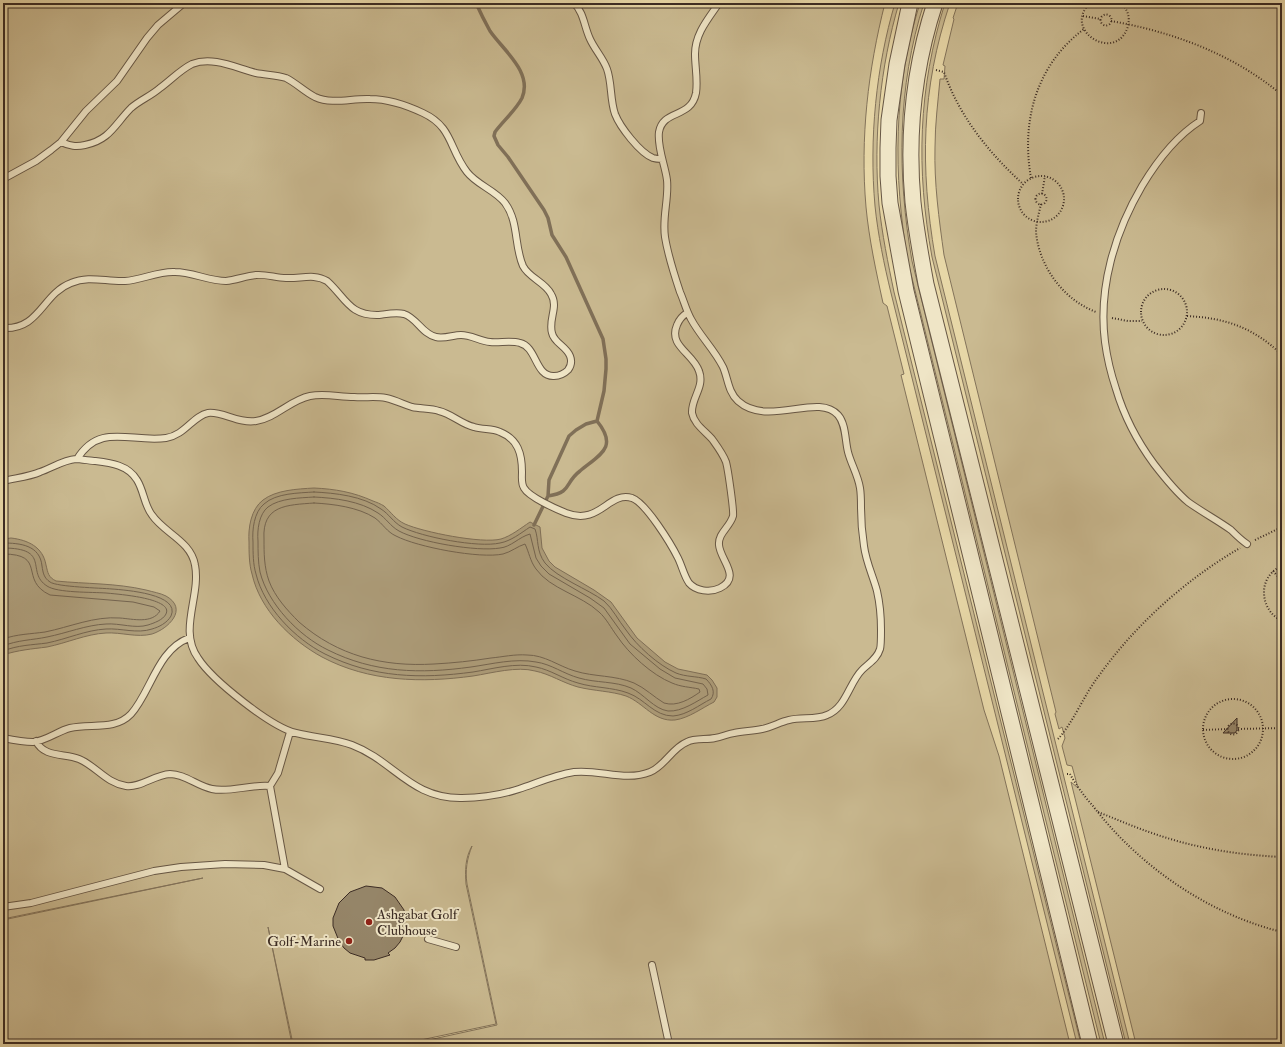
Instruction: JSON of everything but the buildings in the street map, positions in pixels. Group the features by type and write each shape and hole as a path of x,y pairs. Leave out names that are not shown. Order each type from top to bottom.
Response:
{"street":[{"path":"910,3 896,64 889,120 888,176 895,237 906,291 1090,1044"},
{"path":"935,3 918,68 912,122 911,149 913,201 922,260 928,291 1116,1044"}],"lane":[{"path":"3,179 36,161 61,142 86,111 117,81 147,38 167,16 184,3"},
{"path":"574,3 581,13 590,40 606,66 613,106 617,119 636,144 645,153 654,158 662,159"},
{"path":"3,481 34,474 57,464 77,459 113,464 129,470 137,479 152,517 192,554 195,563 196,577 189,638 191,646 198,659 222,684 254,710 290,732 331,739 352,745 363,750 416,787 436,795 461,798 482,797 506,793 571,773 592,772 623,776 646,774 659,768 680,746 690,740 713,738 736,732 765,729 791,720 827,716 838,708 856,677 877,656 880,650 881,618 878,596 864,548 860,488 849,455 842,421 835,412 824,408 810,407 771,413 753,410 739,403 732,394 721,363 698,332 687,312 672,266 665,237 664,215 668,193 659,130 661,125 668,118 686,110 693,102 697,89 695,56 697,39 703,26 719,3"},
{"path":"3,328 16,328 25,324 36,315 63,287 71,282 87,279 130,281 171,271 220,280 232,280 257,275 288,278 311,276 327,281 347,304 360,313 370,315 404,314 413,319 428,333 436,337 444,338 465,335 486,341 524,344 530,350 543,372 549,376 557,376 565,373 571,364 569,354 555,340 551,332 555,307 553,296 546,287 524,268 520,255 515,225 507,206 495,192 468,174 446,130 436,120 419,111 402,104 384,100 366,99 336,102 327,101 310,94 283,78 258,74 220,63 203,62 191,65 182,70 158,90 135,105 109,134 102,139 79,146 68,145 61,142"},
{"path":"1201,113 1200,121 1190,128 1157,163 1132,204 1118,237 1105,286 1105,343 1115,384 1127,420 1143,448 1164,477 1188,501 1232,531 1247,544"},
{"path":"77,459 84,448 100,438 158,438 174,436 207,413 246,422 254,422 264,419 297,400 311,395 319,394 355,398 376,396 391,399 416,408 441,411 468,425 496,430 505,434 513,440 519,448 521,457 522,482 524,488 529,494 568,514 581,516 592,514 616,499 622,497 631,498 641,504 647,511 672,547 692,586 704,590 714,590 722,586 728,580 729,571 721,553 719,543 721,534 729,524 733,513 726,464 721,452 712,439 699,426 693,416 693,408 701,383 699,369 694,361 679,346 674,337 679,321 687,312"},
{"path":"3,738 26,742 36,742 69,728 106,726 123,720 132,713 153,676 169,653 180,643 189,638"},
{"path":"285,869 270,786 278,773 290,732"},
{"path":"36,742 40,748 48,752 78,758 106,779 126,786 138,785 159,776 174,774 210,789 216,790 270,786"},
{"path":"3,907 25,905 168,868 237,863 264,865 285,869 320,889"},
{"path":"428,939 456,947"},
{"path":"652,965 669,1044"}],"path":[{"path":"1090,3 1083,16 1084,29 1096,41 1108,43 1114,42 1123,35 1128,24 1128,12 1122,3"},
{"path":"1083,16 1100,19 1102,16 1107,15 1111,18 1111,21"},
{"path":"1100,19 1102,24 1105,25 1110,24 1111,21"},
{"path":"1111,21 1167,34 1207,49 1245,69 1282,95"},
{"path":"1031,178 1027,139 1029,120 1035,95 1054,60 1070,41 1084,29"},
{"path":"936,70 944,72 961,108 982,141 1001,163 1024,184"},
{"path":"1042,194 1045,176"},
{"path":"1045,176 1056,181 1060,186 1065,197 1064,203 1062,209 1055,218 1044,222 1037,222 1026,217 1020,207 1019,195 1024,184 1031,178 1045,176"},
{"path":"1042,194 1045,195 1047,200 1041,204 1036,233 1046,265 1063,290 1078,303 1091,310 1120,320 1142,321"},
{"path":"1041,204 1038,203 1036,198 1042,194"},
{"path":"1161,289 1173,291 1178,294 1185,304 1186,316 1182,327 1172,334 1166,335 1154,334 1145,326 1140,315 1142,303 1150,294 1161,289"},
{"path":"1186,316 1217,319 1240,326 1268,343 1282,355"},
{"path":"1058,739 1097,678 1131,636 1157,610 1190,582 1219,562 1247,544 1282,527"},
{"path":"1282,566 1273,571 1268,577 1264,584 1263,592 1266,607 1271,614 1282,621"},
{"path":"1273,571 1282,581"},
{"path":"1232,699 1247,702 1254,707 1262,720 1263,728 1262,736 1255,749 1241,758 1234,759 1226,758 1212,750 1207,744 1202,730 1203,722 1211,708 1224,700 1232,699"},
{"path":"1228,729 1230,724 1233,723 1236,724 1238,729"},
{"path":"1228,729 1230,734 1233,734 1238,731 1238,729 1282,728"},
{"path":"1202,730 1228,729"},
{"path":"1067,774 1070,774 1097,812 1120,838 1141,857 1179,886 1226,912 1282,932"},
{"path":"1097,812 1153,834 1184,843 1256,856 1282,857"}],"shaded area":[{"path":"3,3 885,3 870,79 864,155 864,181 867,219 875,267 883,303 887,306 904,374 901,375 984,710 999,756 1070,1044 416,1044 497,1025 466,874 466,884 496,1024 402,1044 293,1044 268,927 292,1044 3,1044 3,920 203,878 3,919","holes":["472,846 466,874 468,855"]},
{"path":"895,3 899,3 887,52 878,129 877,180 880,216 885,248 894,292 1081,1044 1077,1044 891,293 880,239 873,181 874,129 883,52"},
{"path":"920,3 924,3 915,35 909,67 904,99 902,131 904,196 912,261 1105,1044 1101,1044 908,262 900,197 898,132 900,99 905,67 911,35"},
{"path":"945,3 950,3 940,35 933,66 926,129 927,191 935,256 1130,1044 1126,1044 932,257 923,192 922,129 929,67"},
{"path":"958,3 1282,3 1282,1044 1136,1044 1071,782 1078,788 1072,766 1067,765 1062,746 1065,738 1062,727 1059,729 1055,714 1056,712 944,255 936,188 936,130 940,79 944,79 945,66 943,65 953,18"}],"water":[{"path":"314,488 337,490 358,495 383,505 396,518 405,524 467,539 501,539 516,532 530,522 540,527 542,548 549,561 555,567 611,602 637,638 665,662 678,669 707,675 717,688 717,697 714,702 690,715 680,719 668,720 655,715 626,696 578,687 541,672 520,669 504,670 473,676 434,680 415,680 377,676 358,672 322,657 310,650 288,633 269,612 256,587 251,570 249,554 251,519 259,504 268,497 280,492"},
{"path":"11,538 29,543 38,549 42,553 51,578 56,581 124,586 161,594 173,601 176,607 174,618 164,628 152,634 99,634 47,647 3,655 3,539"}],"waterway":[{"path":"476,3 490,31 515,62 523,79 524,88 522,98 495,132 494,136 498,145 508,157 544,210 548,218 552,235 566,257 603,339 606,359 604,391 597,421 586,424 569,436 549,480 548,496 534,525"},
{"path":"548,496 561,492 565,489 575,475 604,450 606,438 597,421"}],"place":[{"name":"Ashgabat Golf Clubhouse","path":"369,922"},
{"name":"Golf-Marine","path":"349,941"}]}
